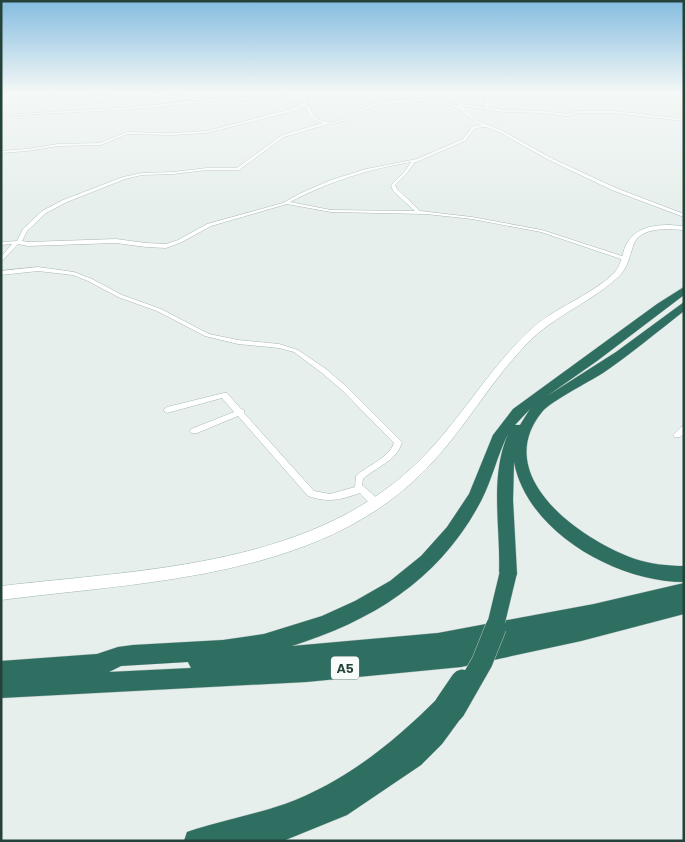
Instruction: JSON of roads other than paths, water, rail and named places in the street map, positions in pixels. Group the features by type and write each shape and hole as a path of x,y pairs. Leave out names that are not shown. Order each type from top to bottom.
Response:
{"highway":[{"path":"99,664 119,656 224,650 279,640 332,622 381,597 420,568 436,554 451,536 475,498 504,429 516,414 533,399 592,358 634,324 684,290"},
{"path":"505,573 510,552 505,484 506,460 517,429 526,417 537,408 611,362 684,305"},
{"path":"537,408 522,431 519,454 530,486 549,514 575,536 616,559 638,567 676,575 684,574"},
{"path":"244,841 285,828 339,807 412,757 434,736 449,708 476,674 502,611 505,573 498,464 503,445 516,414"},
{"name":"A5","path":"3,684 99,664 228,660 438,643 594,613 684,591"},
{"name":"A5","path":"3,684 306,672 461,657 684,606"},
{"path":"196,841 283,817 349,788 368,776 449,708"}],"street":[{"path":"1,152 27,150 58,144 96,144 109,141 127,132 205,131"},
{"path":"1,260 33,221 56,205 124,178 142,174 167,174 208,169 238,169 283,136 299,131"},
{"path":"419,213 399,195 393,186 411,164 464,140 471,131"},
{"path":"501,131 550,159 620,191 684,216"},
{"path":"1,244 17,242 28,244 116,241 166,246 180,241 209,224 284,204 318,186 362,171 419,160"},
{"path":"284,204 331,211 419,213 462,217 534,229 626,259"},
{"path":"1,593 238,560 270,552 311,537 351,518 404,484 426,462 527,338 542,325 614,278 622,270 632,241 639,234 658,228 684,228"},
{"path":"1,273 32,269 74,274 120,296 159,310 207,335 238,342 285,348 300,353 346,389 398,442 398,447 391,454 359,478 358,486 360,489 376,503"},
{"path":"167,410 224,395 241,412 311,494 321,498 334,498 360,489"},
{"path":"194,431 241,412"}]}
